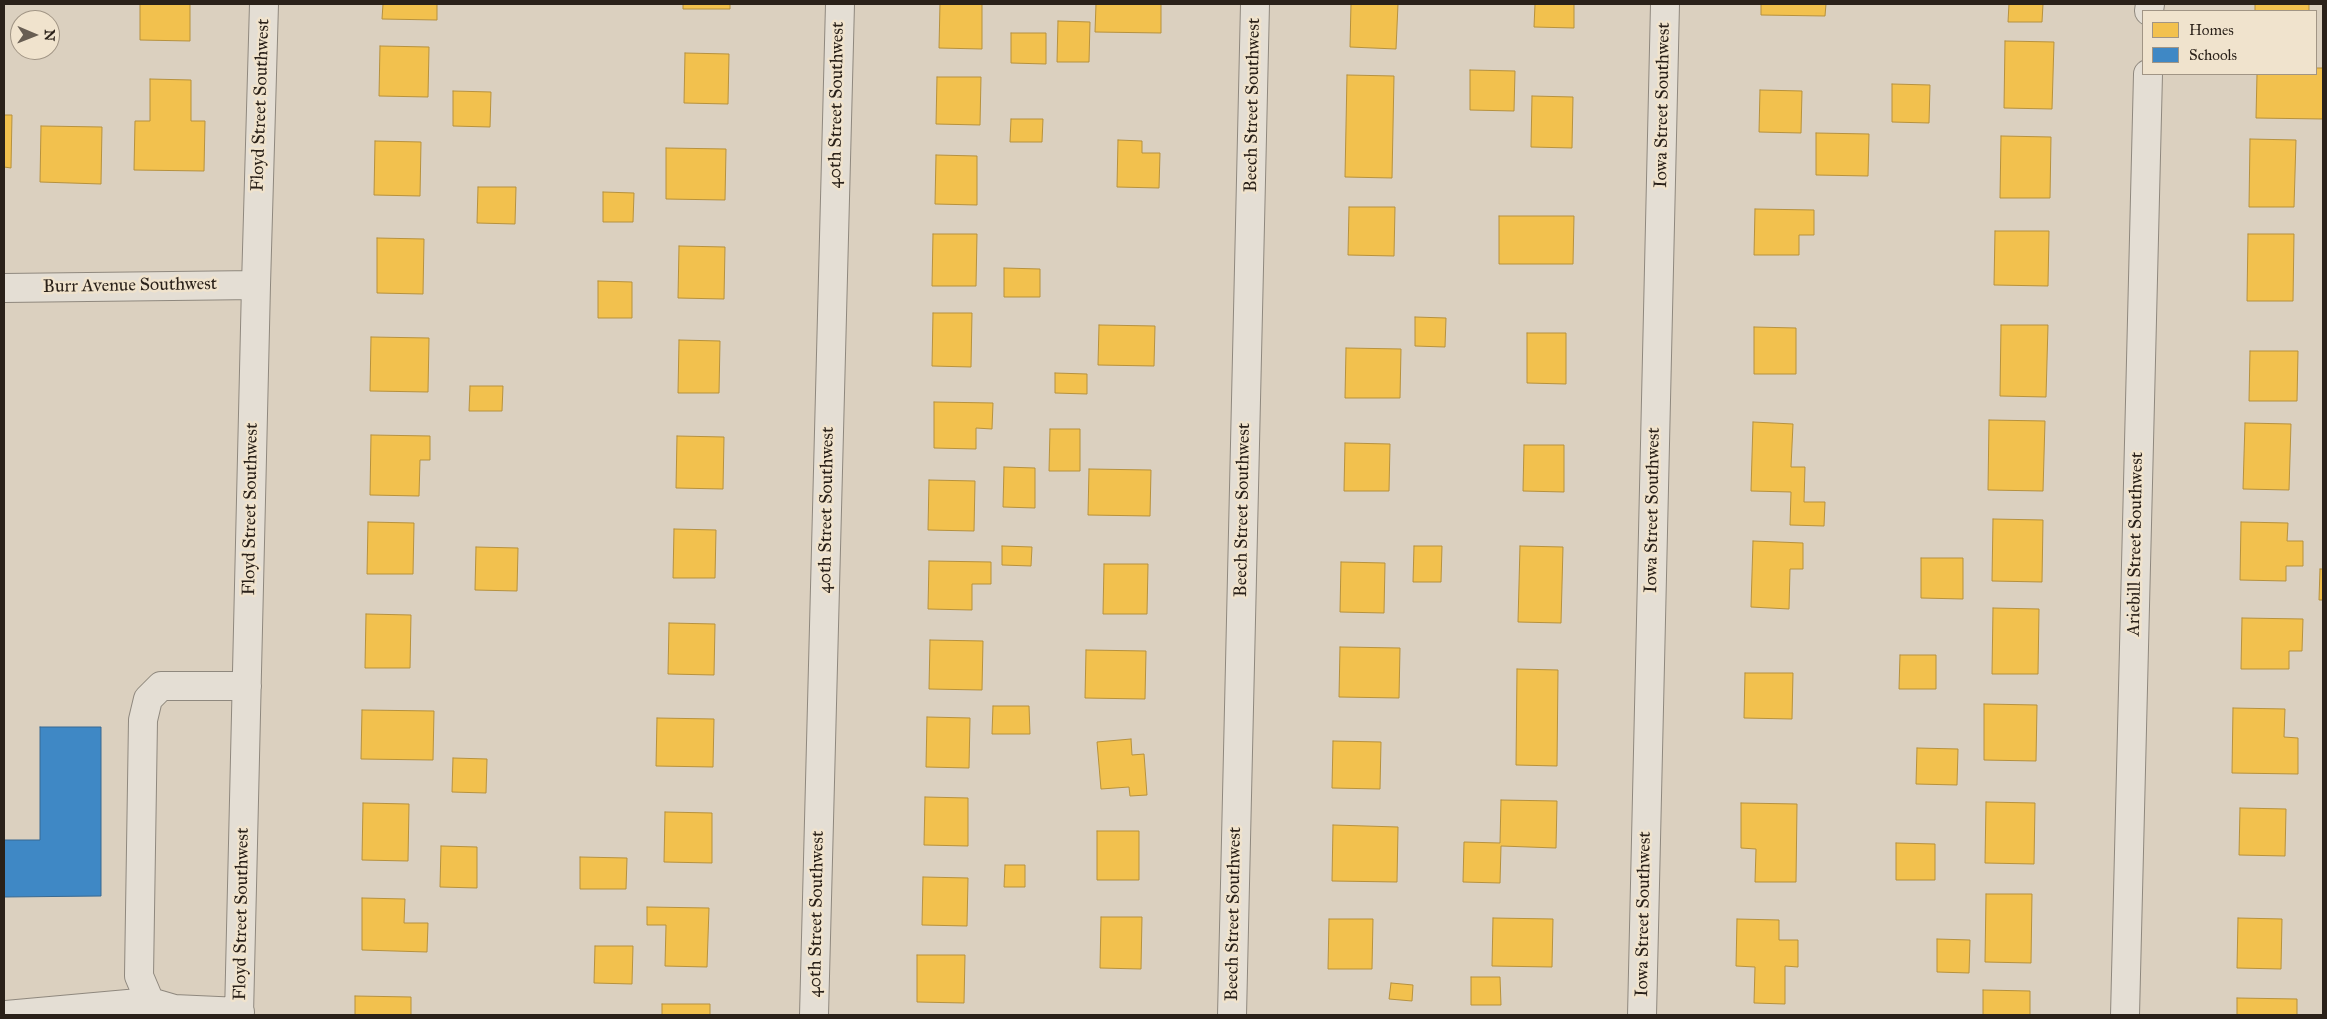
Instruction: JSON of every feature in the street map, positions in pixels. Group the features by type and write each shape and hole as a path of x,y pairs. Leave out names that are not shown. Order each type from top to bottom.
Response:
{"street":[{"name":"Floyd Street Southwest","path":"240,1014 264,4"},
{"name":"40th Street Southwest","path":"814,1015 840,4"},
{"name":"Beech Street Southwest","path":"1232,1015 1255,4"},
{"name":"Iowa Street Southwest","path":"1642,1015 1665,4"},
{"name":"Ariebill Street Southwest","path":"2125,1015 2148,75"},
{"name":"Burr Avenue Southwest","path":"4,288 256,285"},
{"path":"150,1002 139,976 143,720 148,699 161,686 247,686"},
{"path":"6,1015 150,1002 174,1009 240,1014"}],"building: Homes":[{"path":"140,4 190,4 190,41 140,40"},
{"path":"383,4 437,4 437,20 382,19"},
{"path":"683,4 730,4 730,9 683,9"},
{"path":"940,4 982,4 982,49 939,48"},
{"path":"1096,4 1161,4 1161,33 1095,32"},
{"path":"1351,4 1398,4 1396,49 1350,47"},
{"path":"1535,4 1574,4 1574,28 1534,27"},
{"path":"1761,4 1826,4 1825,16 1761,15"},
{"path":"2009,4 2043,4 2042,22 2008,22"},
{"path":"2255,4 2309,4 2309,10 2255,10"},
{"path":"1058,21 1090,22 1089,62 1057,62"},
{"path":"1011,33 1046,33 1046,64 1011,63"},
{"path":"2005,41 2054,42 2052,109 2004,108"},
{"path":"380,46 429,47 428,97 379,96"},
{"path":"685,53 729,54 728,104 684,103"},
{"path":"2317,68 2323,68 2323,119 2256,118 2257,75 2317,75"},
{"path":"1470,70 1515,71 1514,111 1470,110"},
{"path":"1347,75 1394,76 1392,178 1345,177"},
{"path":"937,77 981,77 980,125 936,124"},
{"path":"150,79 191,80 191,121 205,121 204,171 134,170 135,121 150,121"},
{"path":"1892,84 1930,85 1929,123 1892,122"},
{"path":"1760,90 1802,91 1801,133 1759,132"},
{"path":"453,91 491,92 490,127 453,126"},
{"path":"1532,96 1573,97 1572,148 1531,147"},
{"path":"4,115 12,115 11,168 4,167"},
{"path":"1011,119 1043,119 1042,142 1010,142"},
{"path":"41,126 102,127 101,184 40,182"},
{"path":"1816,133 1869,134 1868,176 1816,175"},
{"path":"2001,136 2051,137 2050,198 2000,198"},
{"path":"2250,139 2296,140 2294,207 2249,207"},
{"path":"1118,140 1142,141 1142,153 1160,153 1159,188 1117,187"},
{"path":"375,141 421,142 420,196 374,195"},
{"path":"666,148 726,149 725,200 666,199"},
{"path":"936,155 977,156 977,205 935,204"},
{"path":"478,187 516,187 515,224 477,223"},
{"path":"603,192 634,193 633,222 603,222"},
{"path":"1349,207 1395,207 1394,256 1348,255"},
{"path":"1755,209 1814,210 1814,235 1799,235 1799,255 1754,255"},
{"path":"1499,216 1574,216 1573,264 1499,264"},
{"path":"1995,231 2049,231 2048,286 1994,285"},
{"path":"933,234 977,234 976,286 932,286"},
{"path":"2248,234 2294,234 2293,301 2247,301"},
{"path":"377,238 424,239 423,294 377,293"},
{"path":"679,246 725,247 724,299 678,298"},
{"path":"1004,268 1040,269 1040,297 1004,297"},
{"path":"598,281 632,282 632,318 598,318"},
{"path":"933,313 972,313 971,367 932,366"},
{"path":"1415,317 1446,318 1445,347 1415,346"},
{"path":"1099,325 1155,326 1154,366 1098,365"},
{"path":"2001,325 2048,325 2046,397 2000,396"},
{"path":"1754,327 1796,328 1796,374 1754,374"},
{"path":"1527,333 1566,333 1566,384 1527,383"},
{"path":"371,337 429,338 428,392 370,391"},
{"path":"679,340 720,341 719,393 678,393"},
{"path":"1346,348 1401,349 1400,398 1345,398"},
{"path":"2250,351 2298,351 2297,401 2249,401"},
{"path":"1055,373 1087,374 1087,394 1055,393"},
{"path":"470,386 503,386 502,411 469,411"},
{"path":"934,402 993,403 992,429 976,428 976,449 934,448"},
{"path":"1989,420 2045,421 2043,491 1988,490"},
{"path":"1753,422 1793,424 1791,467 1805,467 1804,502 1825,502 1824,526 1790,525 1791,492 1751,491"},
{"path":"2245,423 2291,424 2289,490 2243,489"},
{"path":"1050,429 1080,429 1080,471 1049,471"},
{"path":"371,435 430,436 430,460 420,460 419,496 370,495"},
{"path":"677,436 724,437 723,489 676,488"},
{"path":"1345,443 1390,444 1389,491 1344,491"},
{"path":"1524,445 1564,445 1564,492 1523,491"},
{"path":"1004,467 1035,468 1035,508 1003,507"},
{"path":"1089,469 1151,470 1150,516 1088,515"},
{"path":"929,480 975,481 974,531 928,530"},
{"path":"1993,519 2043,520 2042,582 1992,581"},
{"path":"368,522 414,523 413,574 367,574"},
{"path":"2241,522 2288,523 2287,541 2303,541 2303,566 2286,566 2286,581 2240,580"},
{"path":"674,529 716,530 715,578 673,578"},
{"path":"1753,541 1803,543 1803,569 1790,569 1789,609 1751,607"},
{"path":"1002,546 1032,547 1031,566 1002,565"},
{"path":"1414,546 1442,546 1441,582 1413,582"},
{"path":"1520,546 1563,547 1561,623 1518,622"},
{"path":"476,547 518,548 517,591 475,590"},
{"path":"1921,558 1963,558 1963,599 1921,598"},
{"path":"929,561 991,562 991,584 972,584 972,610 928,609"},
{"path":"1341,562 1385,563 1384,613 1340,612"},
{"path":"1104,564 1148,564 1147,614 1103,614"},
{"path":"2320,569 2323,569 2323,600 2319,600"},
{"path":"1993,608 2039,609 2038,674 1992,674"},
{"path":"366,614 411,615 410,668 365,668"},
{"path":"2242,618 2303,619 2302,651 2289,651 2289,669 2241,669"},
{"path":"669,623 715,624 714,675 668,674"},
{"path":"930,640 983,641 982,690 929,689"},
{"path":"1340,647 1400,648 1399,698 1339,697"},
{"path":"1086,650 1146,651 1145,699 1085,698"},
{"path":"1900,655 1936,655 1936,689 1899,689"},
{"path":"1517,669 1558,670 1557,766 1516,765"},
{"path":"1745,673 1793,673 1792,719 1744,718"},
{"path":"1984,704 2037,705 2036,761 1984,760"},
{"path":"993,706 1029,706 1030,734 992,734"},
{"path":"2233,708 2285,709 2284,737 2298,738 2298,774 2232,773"},
{"path":"362,710 434,711 433,760 361,759"},
{"path":"927,717 970,718 969,768 926,767"},
{"path":"657,718 714,719 713,767 656,766"},
{"path":"1131,739 1132,755 1144,754 1147,795 1130,796 1129,787 1101,789 1097,742"},
{"path":"1333,741 1381,742 1380,789 1332,788"},
{"path":"1917,748 1958,749 1957,785 1916,784"},
{"path":"453,758 487,759 486,793 452,792"},
{"path":"925,797 968,798 968,846 924,845"},
{"path":"1501,800 1557,801 1556,848 1501,846 1500,883 1463,882 1464,842 1500,843"},
{"path":"1986,802 2035,803 2034,864 1985,863"},
{"path":"363,803 409,804 408,861 362,860"},
{"path":"1741,803 1797,804 1796,882 1755,882 1756,849 1741,848"},
{"path":"2240,808 2286,809 2285,856 2239,855"},
{"path":"665,812 712,813 712,863 664,862"},
{"path":"1333,825 1398,827 1397,882 1332,881"},
{"path":"1097,831 1139,831 1139,880 1097,880"},
{"path":"1896,843 1935,844 1935,880 1896,880"},
{"path":"441,846 477,847 477,888 440,887"},
{"path":"580,857 627,858 626,889 580,889"},
{"path":"1005,865 1025,865 1025,887 1004,887"},
{"path":"923,877 968,878 967,926 922,925"},
{"path":"1986,894 2032,894 2031,963 1985,962"},
{"path":"362,898 405,899 404,923 428,923 427,952 362,950"},
{"path":"647,907 709,908 707,967 665,966 666,925 647,925"},
{"path":"1101,917 1142,917 1141,969 1100,968"},
{"path":"1493,918 1553,919 1552,967 1492,966"},
{"path":"2238,918 2282,919 2281,969 2237,968"},
{"path":"1329,919 1373,919 1372,969 1328,969"},
{"path":"1737,919 1779,920 1779,940 1798,940 1798,967 1785,966 1785,1004 1754,1003 1755,967 1736,966"},
{"path":"1937,939 1970,940 1969,973 1937,972"},
{"path":"595,946 633,946 632,984 594,983"},
{"path":"917,955 965,955 964,1003 917,1002"},
{"path":"1471,977 1500,977 1501,1005 1471,1005"},
{"path":"1391,983 1413,985 1412,1001 1389,999"},
{"path":"1983,990 2030,991 2030,1015 1983,1015"},
{"path":"355,996 411,997 411,1015 355,1015"},
{"path":"2237,998 2297,999 2297,1015 2237,1015"},
{"path":"662,1004 710,1004 710,1015 662,1015"}],"building: Schools":[{"path":"40,727 101,727 101,896 4,897 4,840 40,840"}]}
